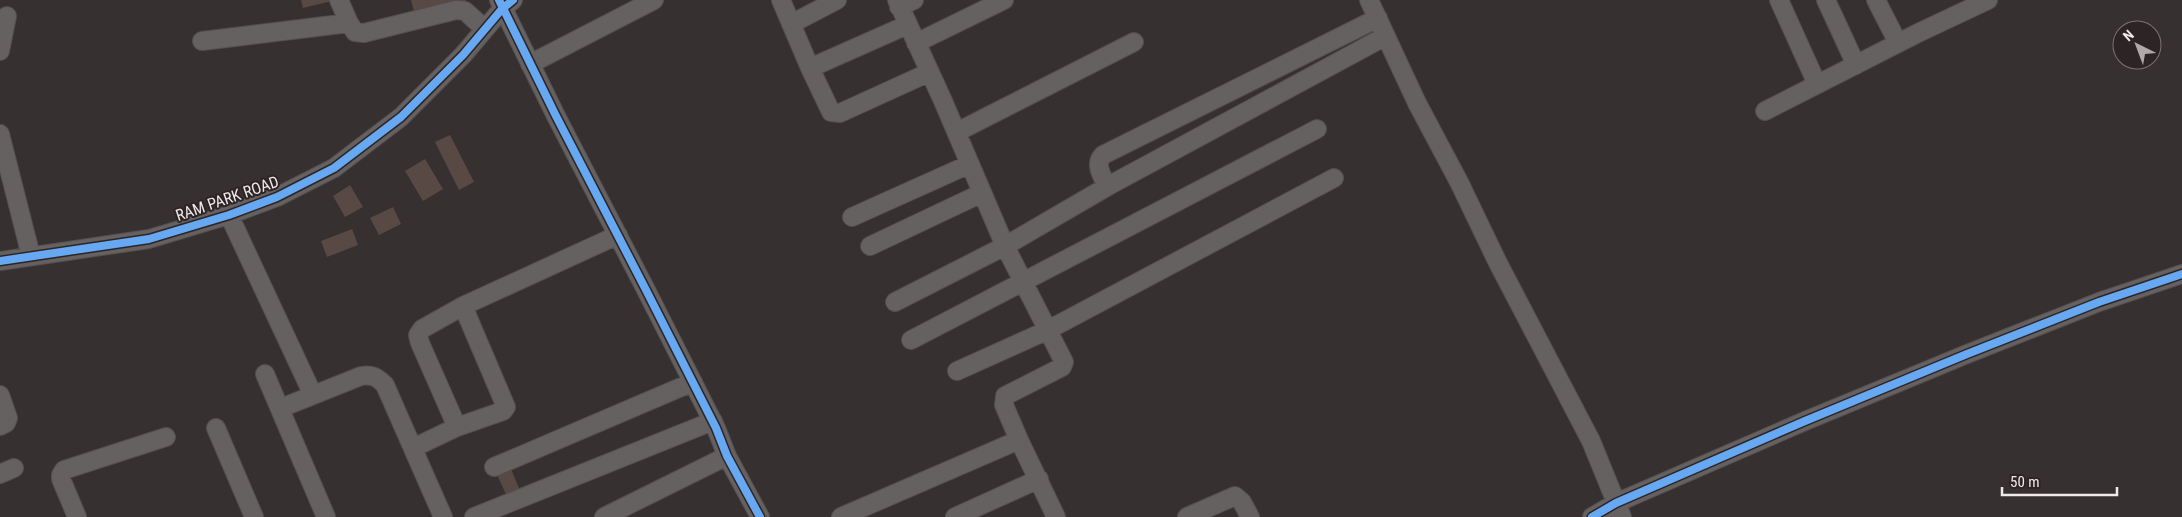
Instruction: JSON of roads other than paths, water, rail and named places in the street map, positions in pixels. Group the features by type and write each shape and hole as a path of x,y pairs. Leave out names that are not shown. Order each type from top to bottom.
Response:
{"street":[{"path":"339,0 355,32 364,33 456,10 465,12 485,29"},
{"path":"530,64 654,0"},
{"path":"781,0 829,109 835,113 840,113 930,72"},
{"path":"791,24 837,0"},
{"path":"916,43 1004,0"},
{"path":"1778,0 1817,84"},
{"path":"1826,0 1856,65"},
{"path":"1876,0 1898,43"},
{"path":"1765,111 1898,43 1988,0"},
{"path":"903,2 907,25 957,132 1004,246 1064,362 1062,367 1009,393 1003,400 1019,440 1056,517"},
{"path":"505,3 530,64 713,421 727,456 760,517"},
{"name":"RAM PARK ROAD","path":"0,261 149,238 228,215 278,197 334,168 401,117 463,55 505,3"},
{"path":"1107,186 1098,162 1103,155 1376,6 1386,36 1498,263 1591,441 1619,510"},
{"path":"0,51 7,16"},
{"path":"202,41 349,23"},
{"path":"810,68 907,25"},
{"path":"895,302 1004,246 1107,186 1386,36"},
{"path":"957,132 1134,42"},
{"path":"911,340 1317,129"},
{"path":"0,134 31,256"},
{"path":"852,217 970,164"},
{"path":"956,371 1048,330 1334,178"},
{"path":"870,246 982,193"},
{"path":"228,215 313,395"},
{"path":"457,427 424,353 418,335 422,328 463,306 618,235"},
{"path":"1592,517 1619,510 1805,421 2099,302 2182,274"},
{"path":"413,448 457,427 503,411 506,407 463,306"},
{"path":"265,374 326,517"},
{"path":"280,408 361,376 377,377 385,385 443,517"},
{"path":"494,467 693,382"},
{"path":"0,395 8,418 6,423 0,426"},
{"path":"474,517 713,421"},
{"path":"216,428 254,517"},
{"path":"77,517 62,479 61,475 64,470 166,438"},
{"path":"841,517 1019,440"},
{"path":"604,517 727,456"},
{"path":"955,517 1039,479"},
{"path":"1187,517 1235,496 1242,502 1250,517"}]}
